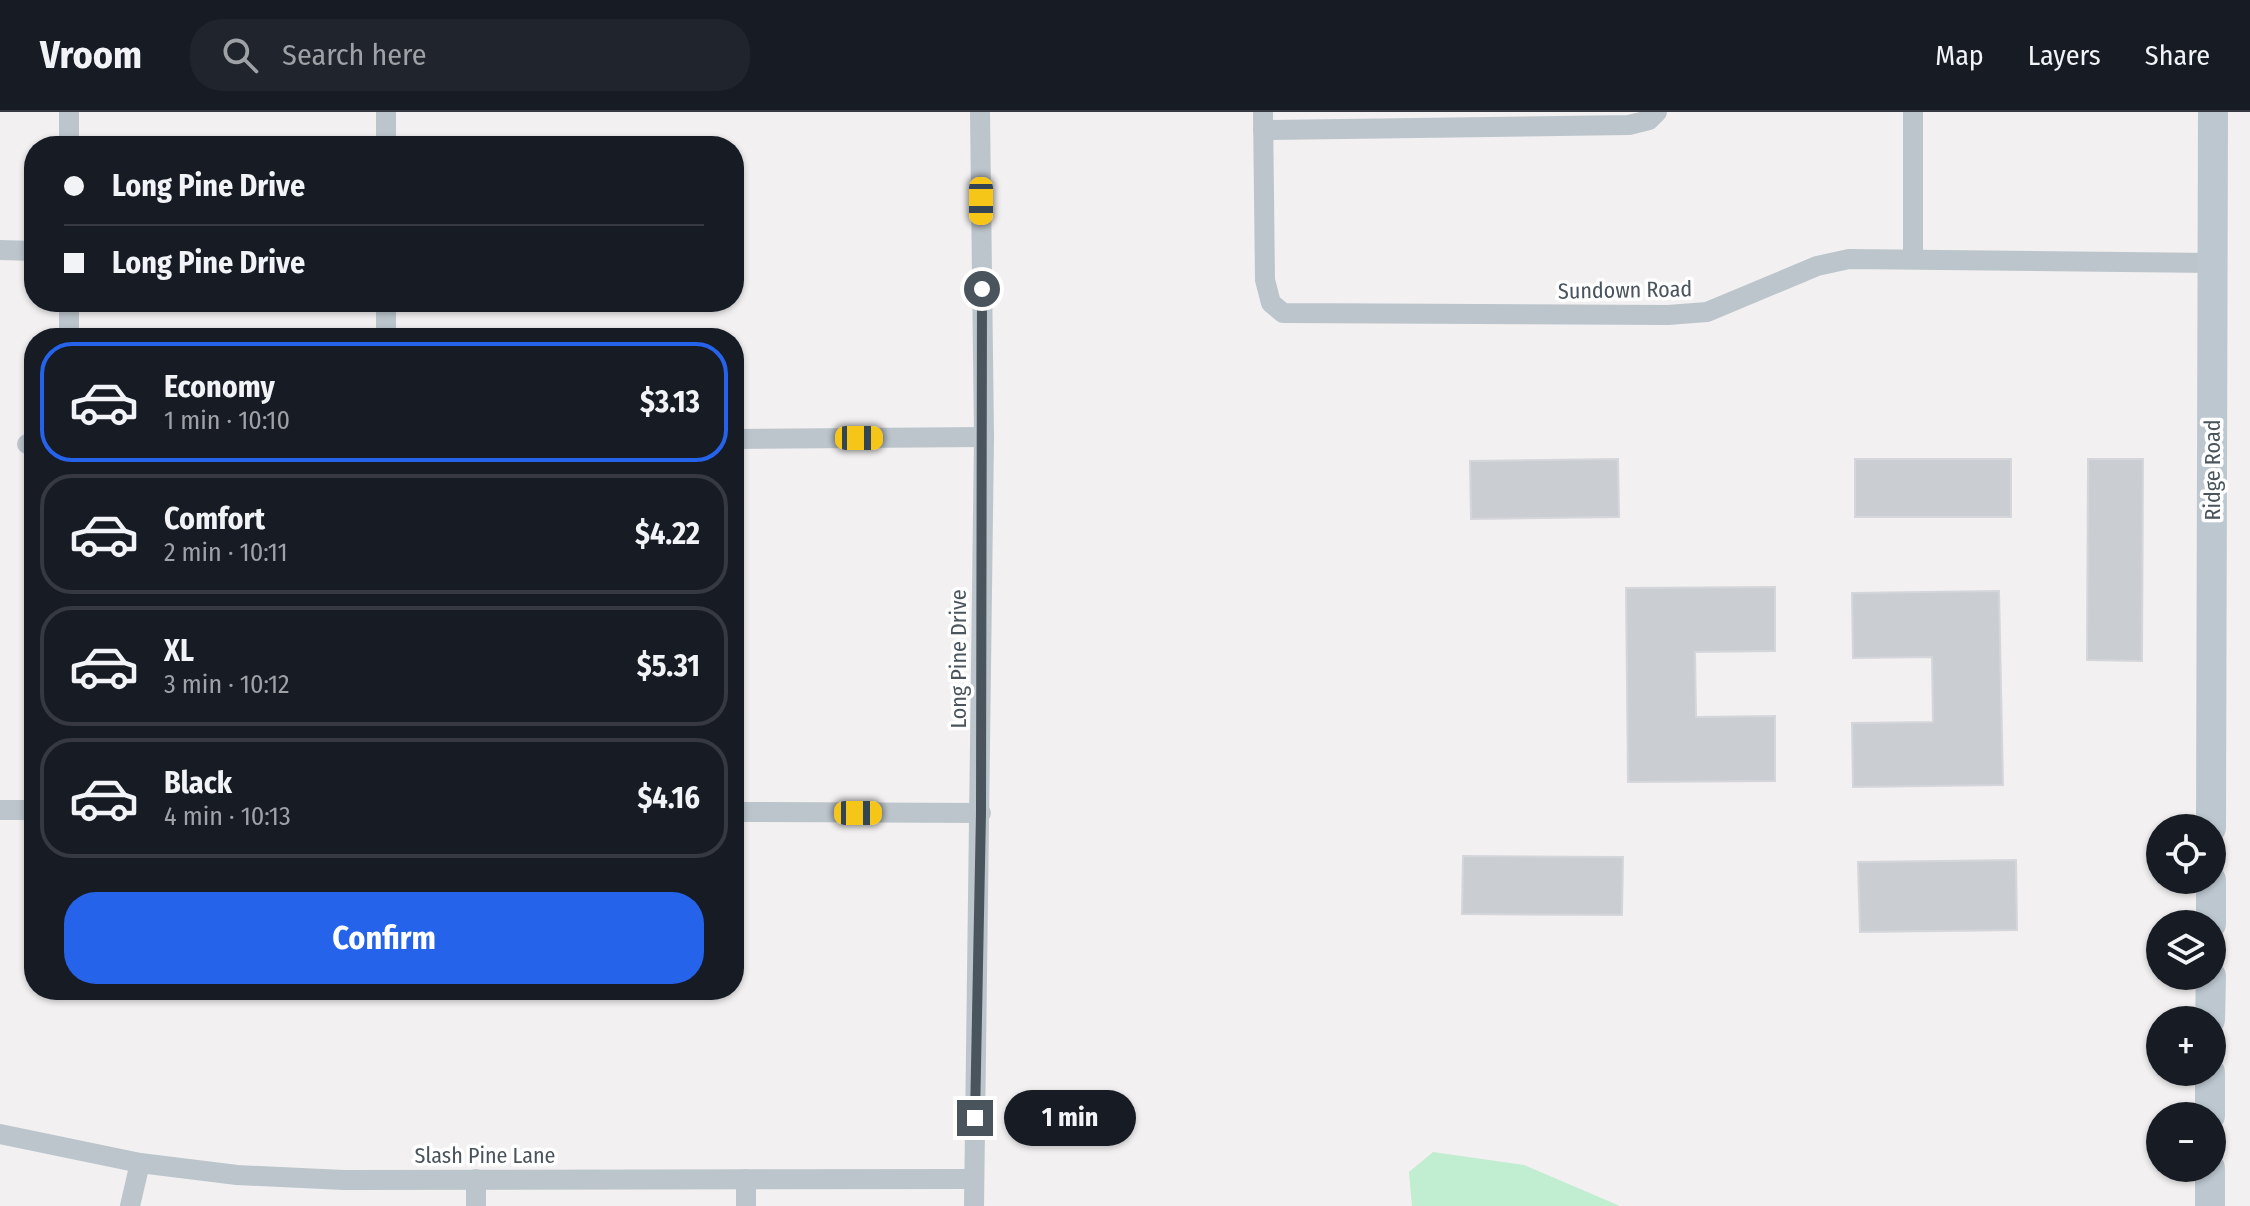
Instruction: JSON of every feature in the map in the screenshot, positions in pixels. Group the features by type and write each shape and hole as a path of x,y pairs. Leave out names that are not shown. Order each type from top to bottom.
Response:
{"street":[{"path":"69,112 69,136"},
{"path":"386,112 386,136"},
{"name":"Long Pine Drive","path":"974,1206 984,437 980,112"},
{"path":"1263,121 1485,119 1629,125 1649,120 1657,112"},
{"path":"1913,112 1913,259"},
{"name":"Ridge Road","path":"2211,814 2213,112"},
{"name":"Sundown Road","path":"1263,121 1265,280 1271,303 1283,313 1668,315 1707,312 1817,266 1849,259 2213,263"},
{"path":"0,250 24,251"},
{"path":"744,439 984,437"},
{"path":"0,810 24,810"},
{"path":"744,812 981,813"},
{"name":"Slash Pine Lane","path":"0,1134 140,1163 252,1176 974,1179"},
{"path":"130,1206 140,1163"},
{"path":"476,1179 476,1206"},
{"path":"746,1179 746,1206"},
{"path":"2210,1182 2210,1206"}],"green space":[{"path":"1433,1152 1524,1165 1620,1206 1412,1206 1409,1172"}],"building":[{"path":"1618,459 1619,517 1471,519 1470,461"},
{"path":"1855,459 2011,459 2011,517 1855,517"},
{"path":"2088,459 2143,459 2142,661 2087,660"},
{"path":"1775,587 1775,651 1695,652 1696,717 1775,716 1775,781 1628,782 1626,588"},
{"path":"1999,591 2003,785 1853,787 1852,723 1933,722 1932,657 1853,658 1852,593"},
{"path":"1463,856 1623,857 1622,915 1462,914"},
{"path":"2016,860 2017,930 1860,932 1858,862"}],"route":[{"path":"975,1118 981,813 982,289"}]}
